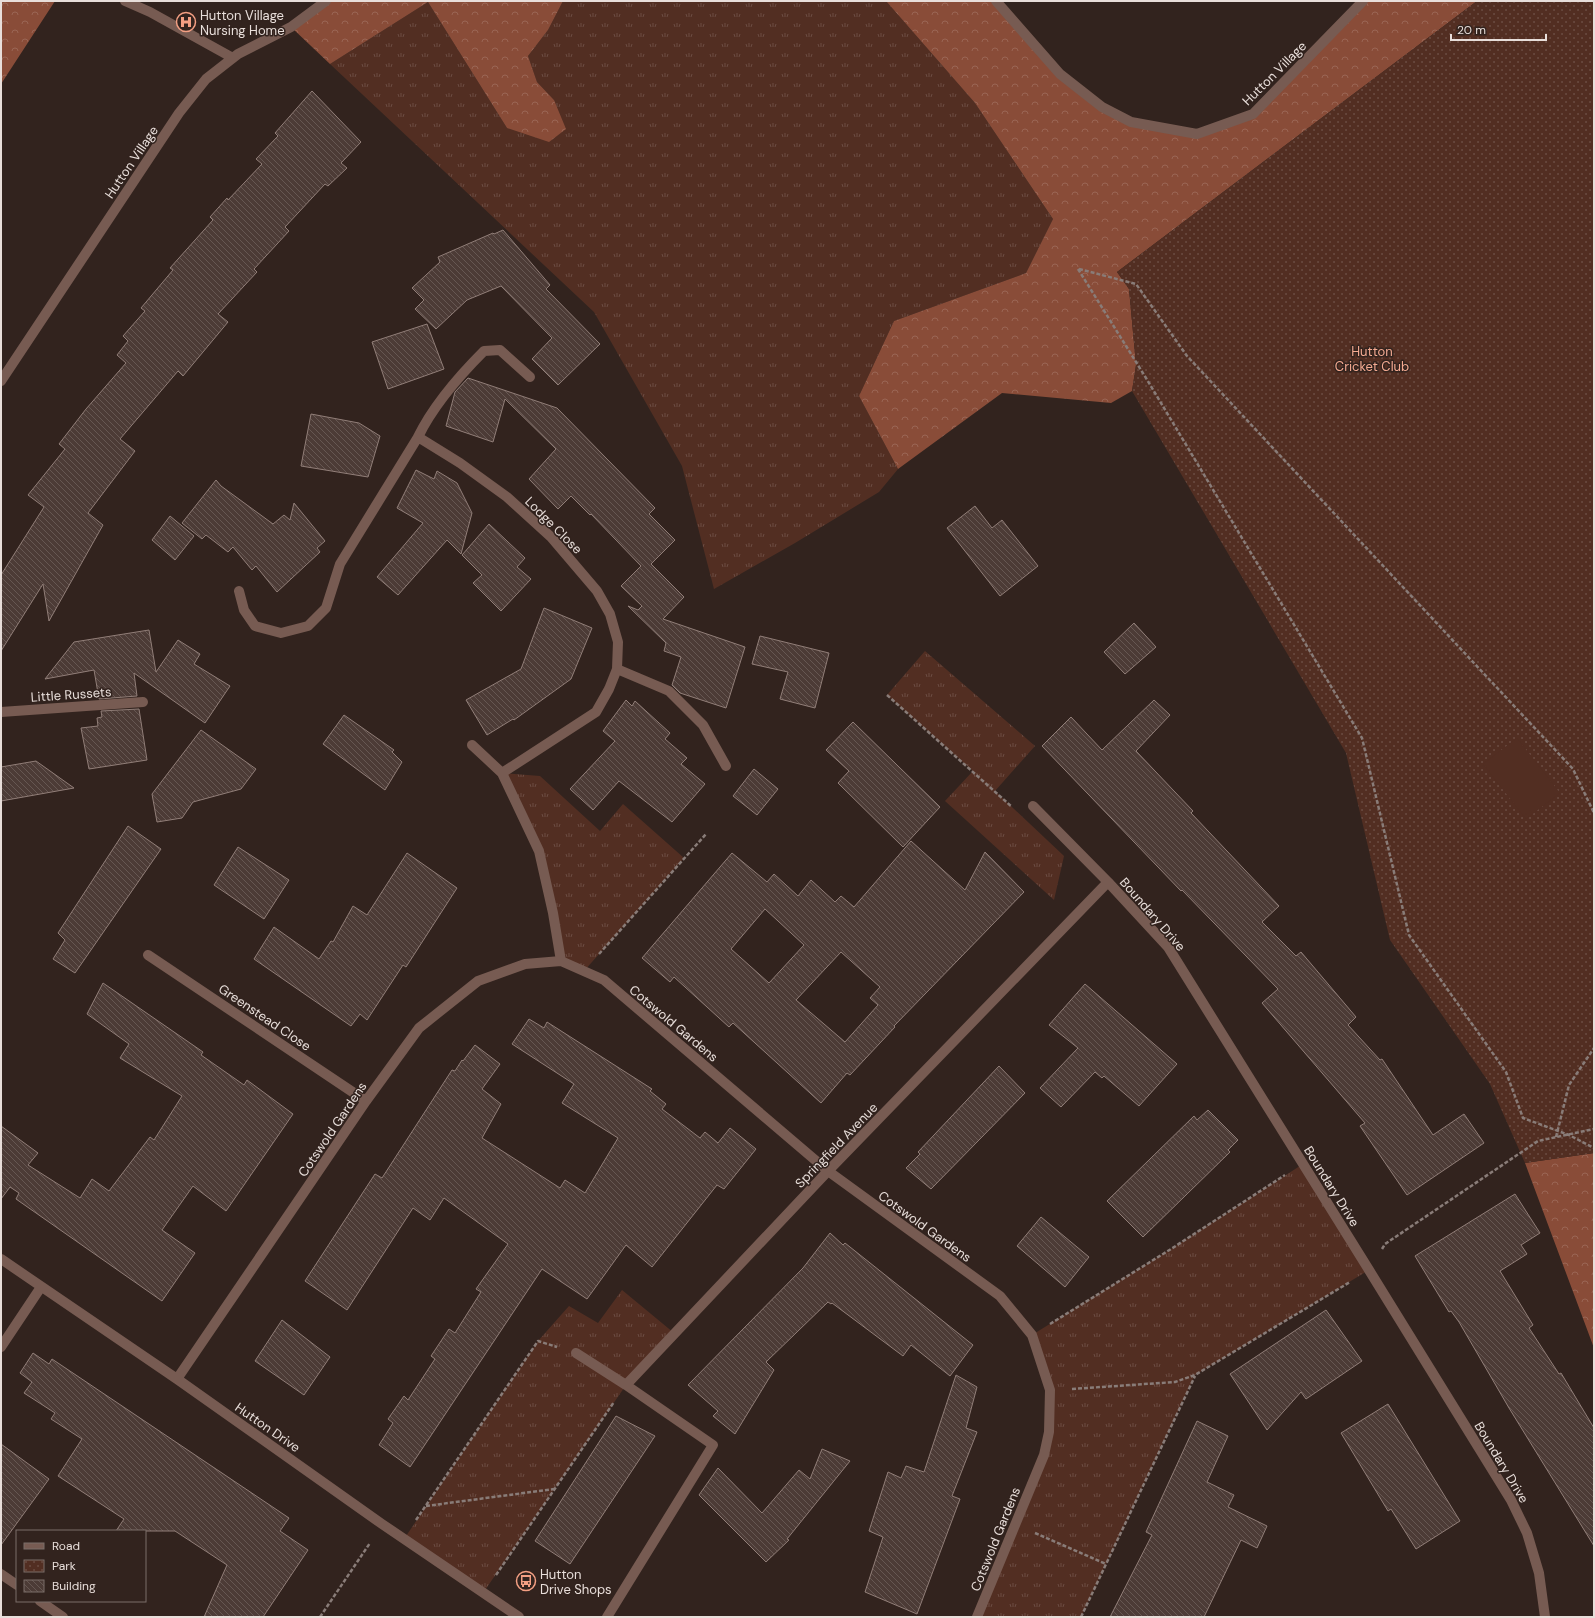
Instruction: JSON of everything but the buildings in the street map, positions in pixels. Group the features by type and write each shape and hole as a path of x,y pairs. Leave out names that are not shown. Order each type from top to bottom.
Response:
{"street":[{"path":"125,1 150,12 233,58"},
{"name":"Hutton Village","path":"1,381 179,113 206,79 238,54 291,27 326,1"},
{"name":"Hutton Village","path":"996,1 1060,74 1102,107 1131,122 1197,134 1253,114 1363,1"},
{"path":"239,591 244,610 255,626 281,633 308,626 326,608 340,564 418,437 427,419 453,385 484,351 500,350 530,377"},
{"name":"Lodge Close","path":"418,437 460,463 507,497 551,538 597,591 610,614 618,642 617,669 609,689 596,712 502,773"},
{"path":"617,669 669,691 703,725 726,766"},
{"name":"Little Russets","path":"1,712 143,702"},
{"path":"472,745 502,773 538,851 553,913 562,961"},
{"name":"Boundary Drive","path":"1033,806 1108,882 1168,947 1511,1500 1527,1533 1539,1573 1545,1617"},
{"name":"Springfield Avenue","path":"626,1385 828,1171 1108,882"},
{"name":"Greenstead Close","path":"148,954 366,1101"},
{"name":"Cotswold Gardens","path":"178,1379 366,1101 419,1028 478,981 525,964 562,961 604,980 828,1171 1000,1296 1032,1335 1050,1390 1049,1432 1044,1455 977,1617"},
{"name":"Hutton Drive","path":"1,1259 178,1379 382,1524 519,1617"},
{"path":"1,1347 41,1287"},
{"path":"576,1353 626,1385 713,1445 607,1617"},
{"path":"1,1574 16,1584"},
{"path":"41,1602 63,1617"}],"path":[{"path":"1594,813 1573,769 1187,356 1136,284 1078,269 1158,398 1362,738 1409,935 1506,1072 1523,1118 1569,1135 1594,1148"},
{"path":"887,695 1023,817 1033,806"},
{"path":"584,971 706,834"},
{"path":"1556,1137 1569,1085 1594,1048"},
{"path":"1050,1390 1175,1382 1195,1376 1369,1270 1385,1244 1538,1141 1594,1129"},
{"path":"1032,1335 1171,1249 1303,1164"},
{"path":"404,1539 538,1341 576,1353"},
{"path":"1081,1617 1195,1376"},
{"path":"483,1593 626,1385"},
{"path":"425,1506 554,1488"},
{"path":"320,1617 382,1524"},
{"path":"1015,1524 1106,1564"}],"green space":[{"path":"1,1 55,1 1,84"},
{"path":"326,1 563,1 548,30 528,56 537,82 554,100 566,129 549,142 507,128 428,2 330,64 291,27"},
{"path":"563,1 886,1 975,103 1053,219 1026,273 894,321 859,396 898,469 879,492 795,543 714,589 682,466 594,312 330,64 428,2 507,128 554,100 537,82 528,56 548,30"},
{"path":"886,1 996,1 1060,74 1131,122 1197,134 1253,114 1363,1 1477,1 1117,272 1129,289 1136,365 1132,391 1111,403 1002,393 898,469 859,396 894,321 1026,273 1053,219 975,103"},
{"name":"Hutton Cricket Club","path":"1477,1 1594,1 1594,1153 1525,1163 1490,1084 1390,940 1346,753 1132,391 1136,365 1129,289 1117,272"},
{"path":"925,651 1035,746 995,791 1064,856 1054,900 945,801 973,771 887,695"},
{"path":"1517,738 1560,793 1526,819 1483,764"},
{"path":"502,773 540,776 600,831 623,804 684,858 584,971 561,961 539,851"},
{"path":"1594,1153 1594,1348 1525,1163"},
{"path":"1303,1164 1369,1270 1195,1375 1081,1617 977,1617 1044,1455 1050,1390 1032,1335 1171,1249"},
{"path":"622,1290 674,1333 626,1385 483,1593 404,1539 538,1341 569,1306 598,1323"}],"place":[{"name":"Hutton Village Nursing Home","path":"186,22"},
{"name":"Hutton Drive Shops","path":"526,1581"}]}
